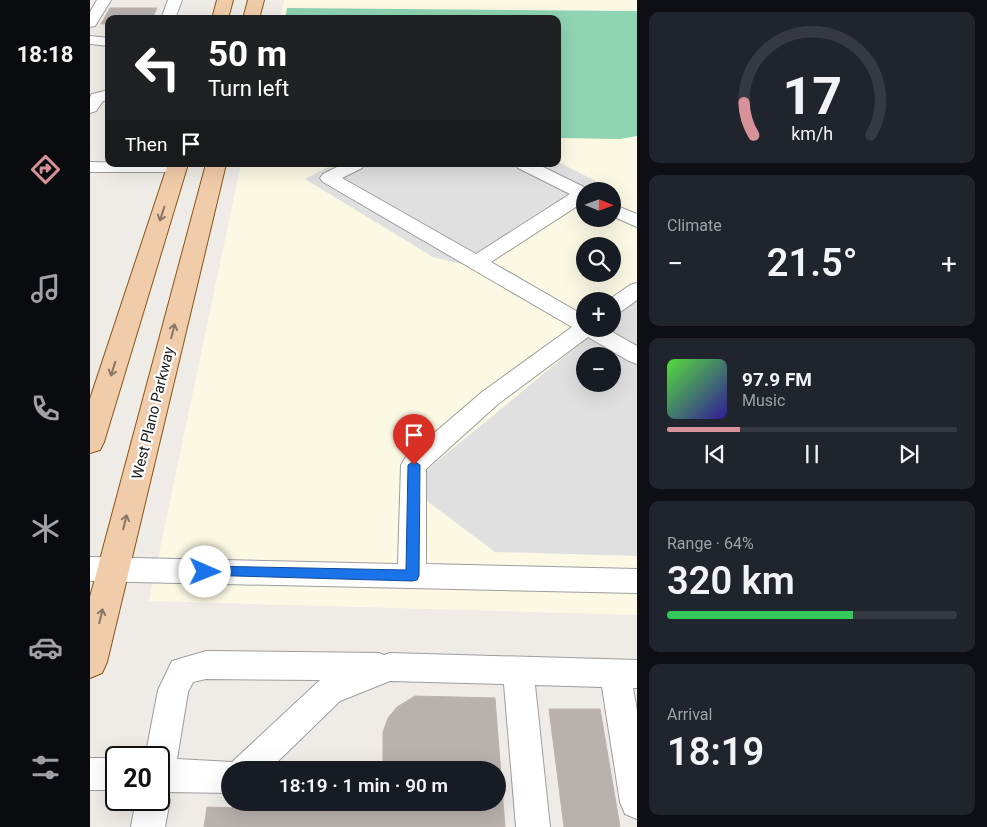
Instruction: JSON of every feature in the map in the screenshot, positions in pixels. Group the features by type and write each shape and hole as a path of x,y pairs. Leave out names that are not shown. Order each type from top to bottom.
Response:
{"main road":[{"path":"221,15 225,0"},
{"path":"252,15 256,0"},
{"path":"90,442 176,167"},
{"name":"West Plano Parkway","path":"90,662 101,570 216,167"}],"lane":[{"path":"90,23 104,0"},
{"path":"169,15 175,0"},
{"path":"90,40 105,42"},
{"path":"90,108 98,97 105,96"},
{"path":"350,167 329,178 576,322"},
{"path":"530,167 576,190"},
{"path":"476,263 576,199"},
{"path":"621,213 637,221"},
{"path":"621,302 637,290"},
{"path":"412,576 414,465 490,398 576,334"},
{"path":"605,337 637,356"},
{"path":"101,570 637,581"},
{"path":"163,746 173,690 183,671 206,665 390,667 626,674 637,802"},
{"path":"255,761 329,691 390,667"},
{"path":"518,671 533,827"},
{"path":"90,774 105,774"},
{"path":"170,775 221,777"},
{"path":"148,827 151,811"}],"shaded area":[{"path":"284,0 637,0 637,615 149,601 240,167 561,167 561,15 281,15"},
{"path":"561,164 598,182 576,182 576,197 469,266 433,257 305,179 328,167 561,167"},
{"path":"637,297 637,556 495,552 423,498 423,473 576,347 576,392 621,392 621,347 576,347 588,337 621,337 621,310"}],"green space":[{"path":"287,8 637,11 637,136 620,139 561,138 561,15 286,15"}],"building":[{"path":"110,8 157,8 154,15 106,15"},
{"path":"415,696 495,698 500,761 383,761 383,732 388,718 397,707"},
{"path":"549,709 600,709 620,827 564,827"},
{"path":"207,807 221,807 221,811 504,811 505,827 204,827"}],"route":[{"path":"205,572 412,576 414,465"}]}
